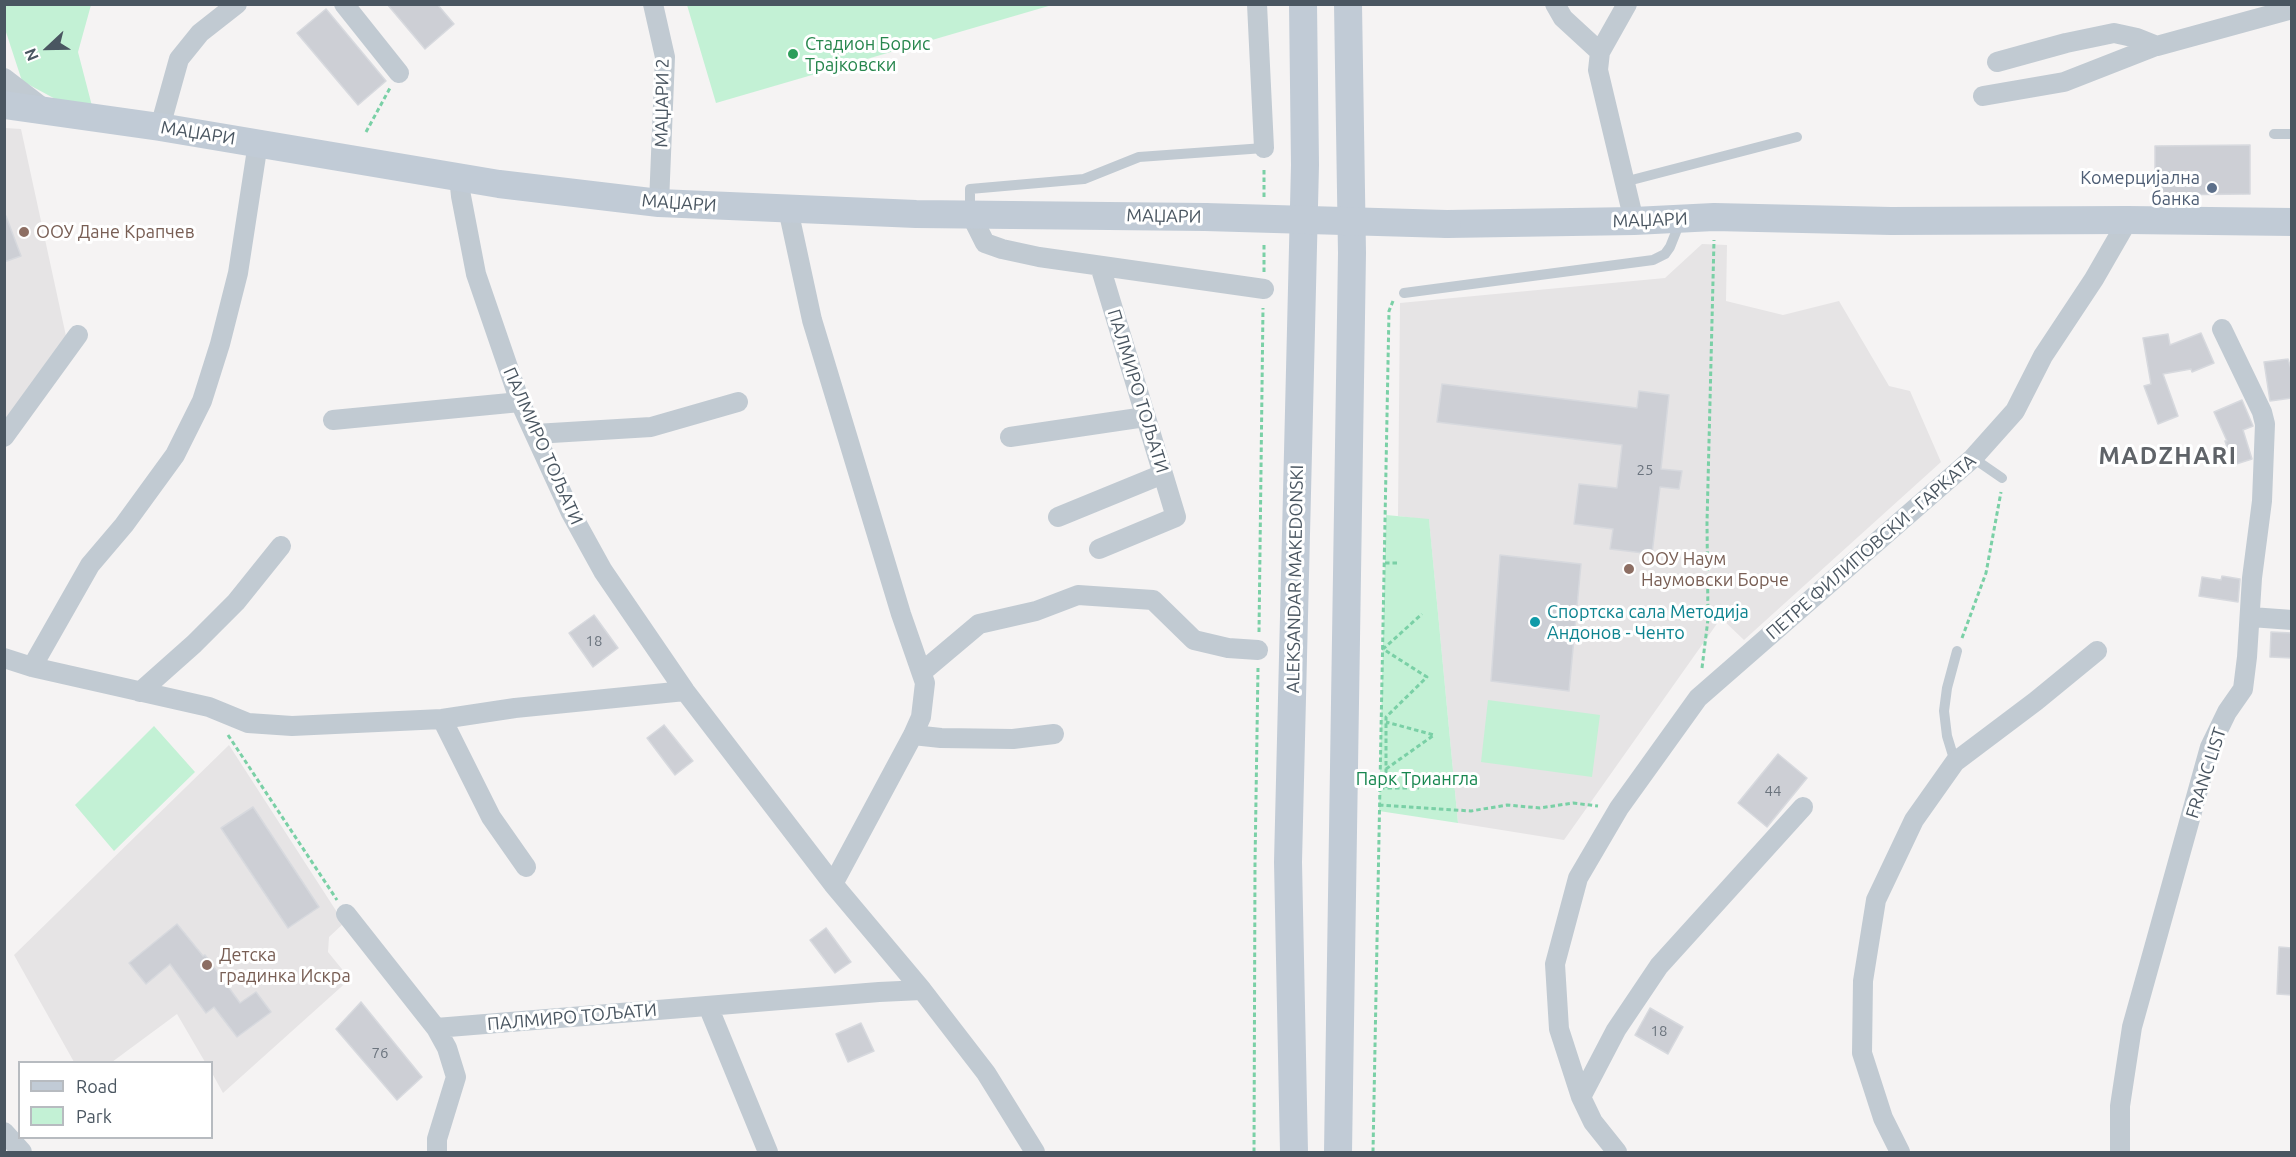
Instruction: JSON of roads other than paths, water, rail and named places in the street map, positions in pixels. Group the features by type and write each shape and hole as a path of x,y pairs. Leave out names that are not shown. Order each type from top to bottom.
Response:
{"street":[{"path":"160,127 179,59 201,33 237,4"},
{"path":"344,4 399,73"},
{"name":"МАЏАРИ 2","path":"653,4 665,57 659,203"},
{"path":"1257,4 1264,148"},
{"name":"ALEKSANDAR MAKEDONSKI","path":"1294,1152 1288,862 1305,165 1303,4"},
{"path":"1338,1152 1352,253 1348,4"},
{"path":"1555,4 1563,18 1600,52"},
{"path":"1627,4 1600,52 1598,70 1634,221"},
{"path":"1983,96 2064,82 2156,46 2292,9"},
{"path":"1997,62 2066,43 2114,33 2156,46"},
{"name":"МАЏАРИ","path":"4,78 45,109"},
{"name":"МАЏАРИ","path":"4,105 160,127 499,184 659,203 916,214 1205,217 1447,224 1634,221 1714,217 1891,221 2292,222"},
{"path":"32,667 90,565 124,525 174,455 202,401 220,344 238,273 258,143"},
{"name":"ПАЛМИРО ТОЉАТИ","path":"459,177 476,274 520,402 571,513 603,571 685,691 833,884 922,990 986,1073 1035,1152"},
{"path":"788,209 812,320 901,614 925,683 921,717 913,735 833,884"},
{"path":"970,213 985,243 1002,249 1039,257 1264,289"},
{"name":"ПЕТРЕ ФИЛИПОВСКИ - ГАРКАТА","path":"1617,1152 1593,1122 1581,1097 1559,1029 1555,964 1578,878 1618,808 1698,698 1973,458 2015,411 2043,356 2094,279 2128,220"},
{"name":"ПАЛМИРО ТОЉАТИ","path":"1099,549 1176,517 1100,266"},
{"name":"FRANC LIST","path":"2120,1152 2120,1106 2132,1027 2210,747 2227,712 2242,689 2251,617 2252,578 2262,501 2265,424 2262,412 2222,329"},
{"path":"4,436 78,334"},
{"path":"333,420 520,402"},
{"path":"535,434 651,427 738,402"},
{"path":"1010,437 1145,417"},
{"path":"1058,517 1162,474"},
{"path":"140,692 194,644 236,602 281,546"},
{"path":"922,672 979,624 1036,611 1078,596 1153,600 1194,640 1228,648 1258,650"},
{"path":"2251,617 2292,620"},
{"path":"1900,1152 1882,1118 1862,1053 1863,981 1876,900 1914,820 1955,762 2036,701 2097,651"},
{"path":"4,658 32,667 209,707 248,723 292,726 442,719 515,708 685,691"},
{"path":"442,719 491,817 526,867"},
{"path":"913,735 941,738 1013,739 1054,734"},
{"path":"1581,1097 1616,1030 1659,966 1803,807"},
{"path":"346,914 436,1028 447,1048 456,1077 436,1139 437,1152"},
{"name":"ПАЛМИРО ТОЉАТИ","path":"436,1028 922,990"},
{"path":"708,1006 768,1152"},
{"path":"4,1132 22,1152"}],"lane":[{"path":"2274,134 2292,134"},
{"path":"1624,182 1797,137"},
{"path":"970,213 970,189 1084,179 1139,157 1264,148"},
{"path":"1404,293 1653,260 1665,254 1670,247 1681,219"},
{"path":"1973,458 2002,478"},
{"path":"1955,762 1947,736 1944,711 1957,651"}],"place":[{"name":"Стадион Борис Трајковски","path":"793,54"},
{"name":"Комерцијална банка","path":"2212,188"},
{"name":"ООУ Дане Крапчев","path":"24,232"},
{"name":"ООУ Наум Наумовски Борче","path":"1629,569"},
{"name":"Спортска сала Методија Андонов - Ченто","path":"1535,622"},
{"name":"Детска градинка Искра","path":"207,965"}],"district":[{"name":"MADZHARI","path":"2168,456"}],"park label":[{"name":"Парк Триангла","path":"1417,779"}]}
